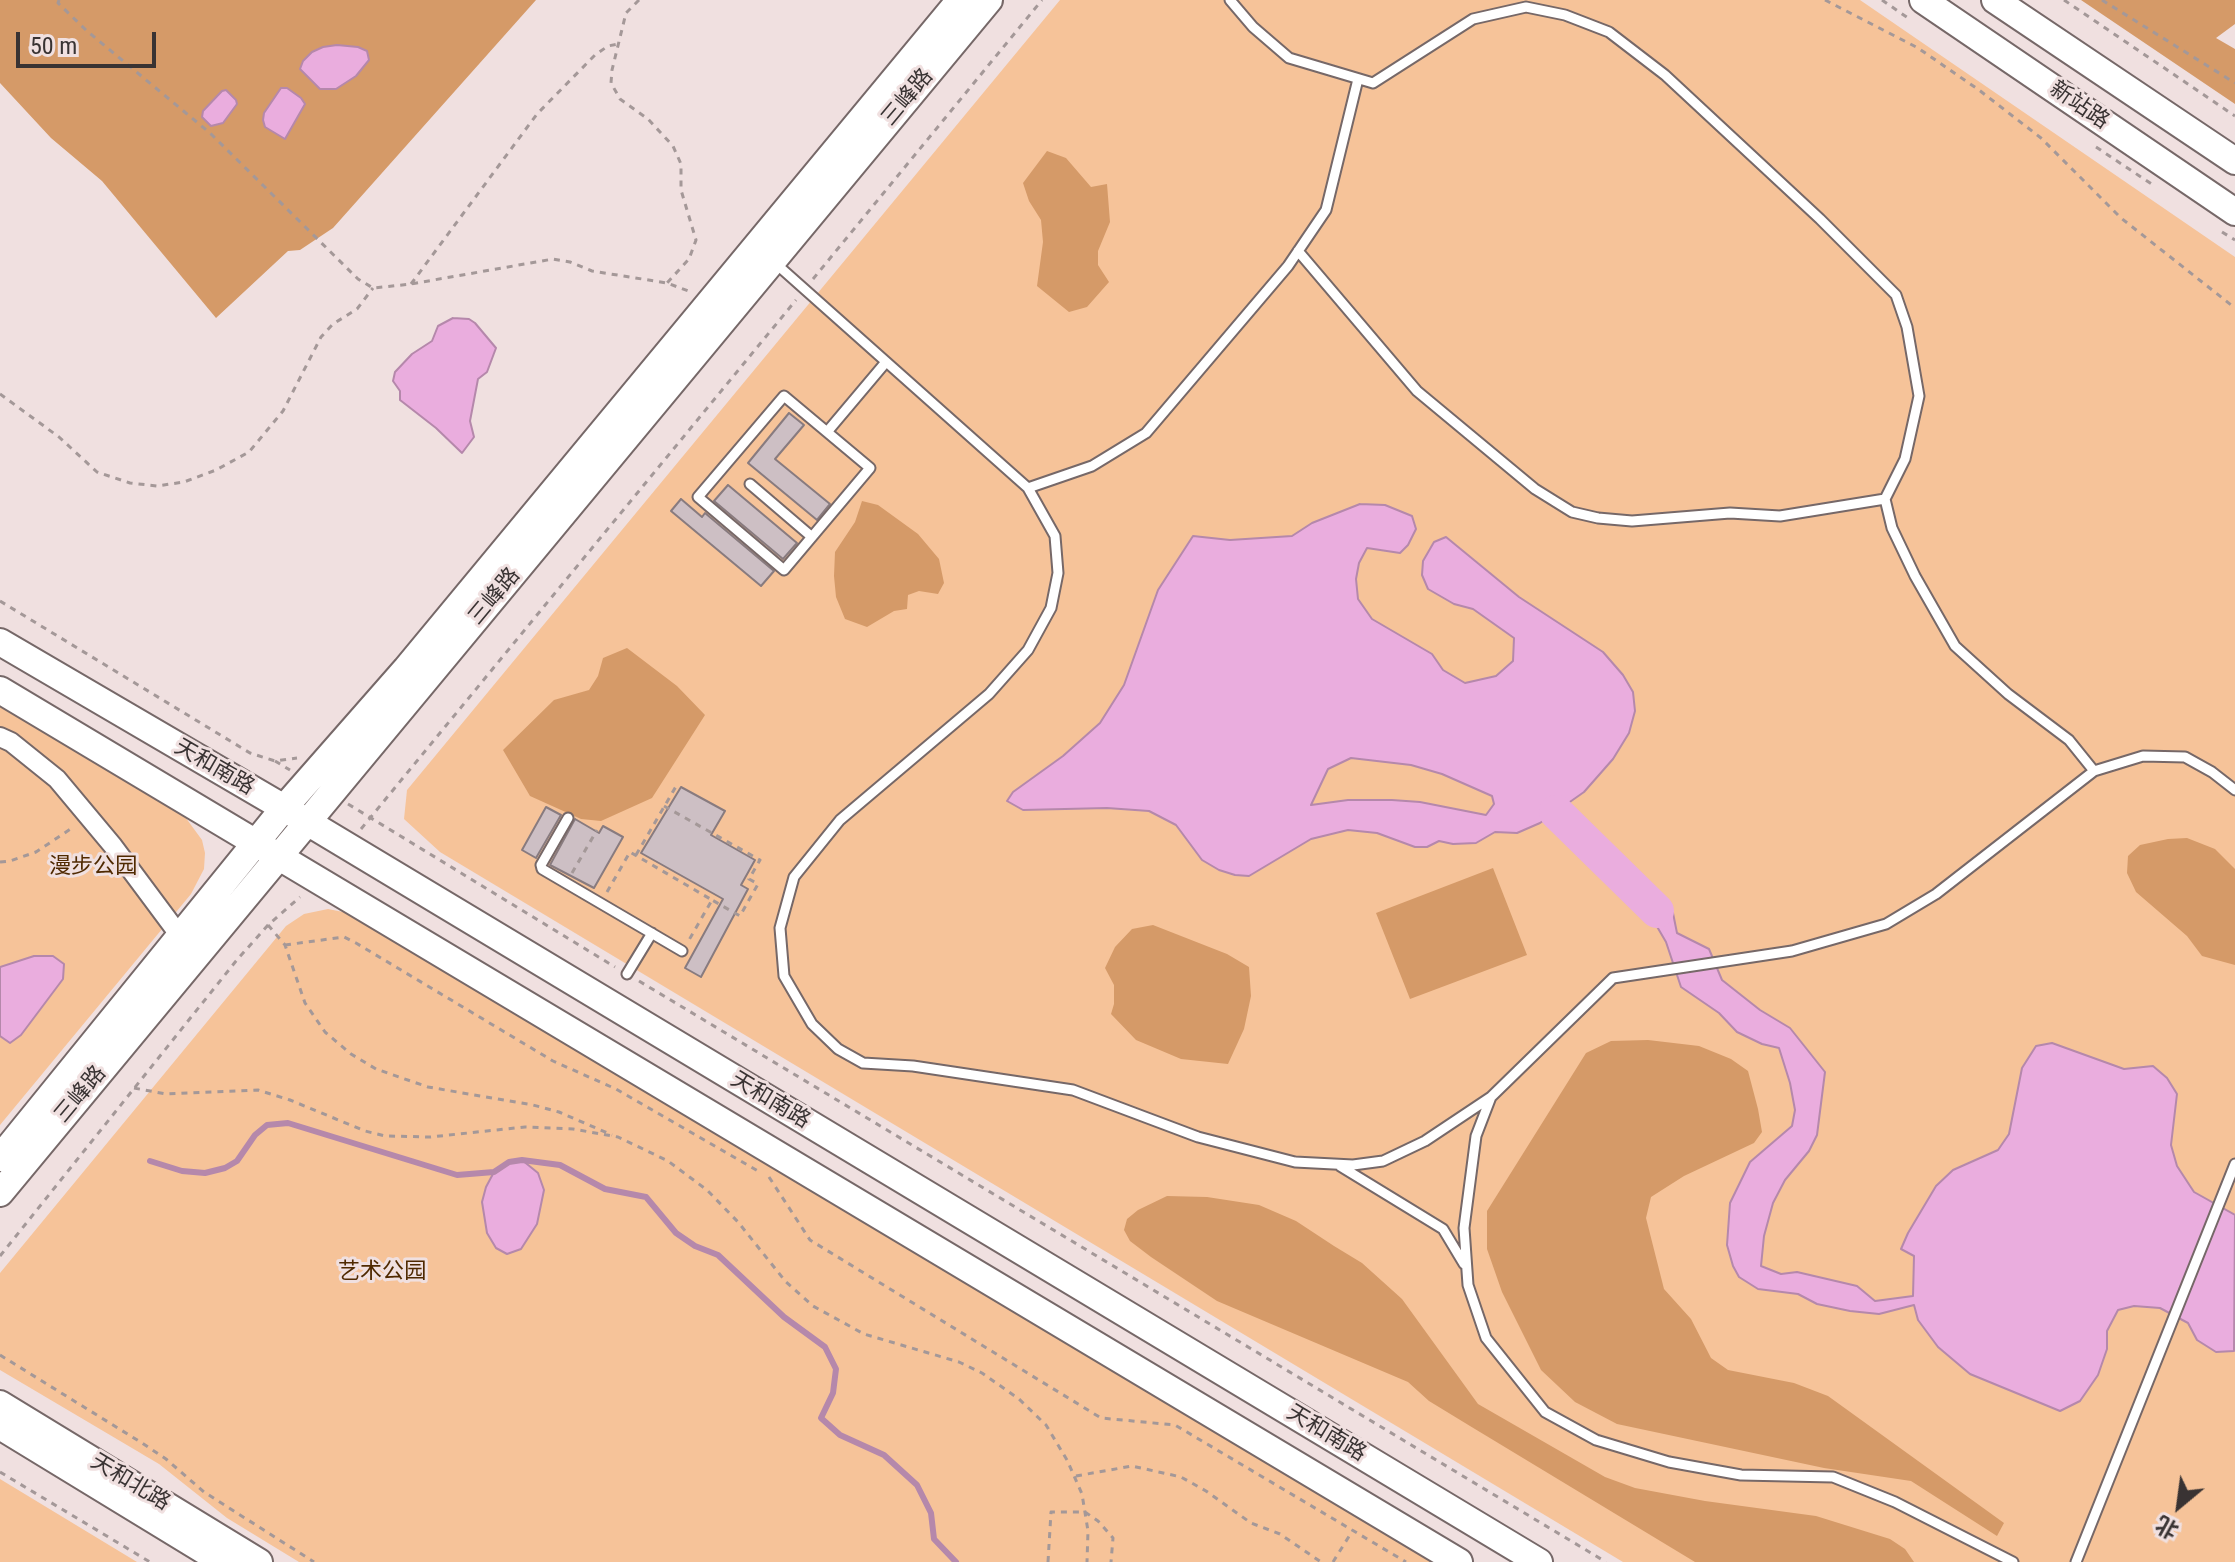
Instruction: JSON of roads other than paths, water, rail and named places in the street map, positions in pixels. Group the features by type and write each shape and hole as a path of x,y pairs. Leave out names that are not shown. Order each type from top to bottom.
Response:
{"street":[{"name":"三峰路","path":"0,1193 332,795 764,254 960,0"},
{"name":"三峰路","path":"0,1158 284,808 304,769 406,669 764,254 989,0"},
{"name":"新站路","path":"1923,0 2235,212"},
{"name":"新站路","path":"1995,0 2235,161"},
{"name":"天和南路","path":"0,642 284,808 1539,1562"},
{"name":"天和南路","path":"0,690 1459,1562"},
{"path":"0,737 11,742 57,779 180,936"},
{"name":"天和北路","path":"0,1404 259,1562"},
{"name":"天和北路","path":"0,1426 223,1562"}],"lane":[{"path":"1230,0 1253,27 1289,58 1373,83 1473,19 1526,7 1565,15 1609,32 1665,75 1820,219 1896,295 1907,327 1919,396 1905,459 1885,499 1892,528 1955,646 2008,694 2069,740 2094,771"},
{"path":"1028,488 1092,466 1146,433 1288,266 1326,210 1358,79"},
{"path":"1298,251 1417,391 1535,489 1572,512 1632,521 1730,513 1780,516 1885,499"},
{"path":"764,254 1028,488 1055,536 1058,573 1051,608 1028,650 989,694 840,820 794,877 780,928 784,976 812,1024 838,1049 863,1063 913,1066 1073,1090 1198,1137 1295,1162 1353,1165 1383,1161 1425,1141 1491,1097 1613,978 1792,951 1886,924 1936,894 2094,771 2143,756 2185,757 2235,790"},
{"path":"827,432 886,362"},
{"path":"784,396 827,432 870,468 784,570 698,497 784,396"},
{"path":"750,484 812,537"},
{"path":"568,818 541,865 546,871 682,951"},
{"path":"627,974 652,933"},
{"path":"1491,1097 1476,1136 1464,1228 1468,1285 1486,1338 1545,1412 1596,1440 1669,1462 1741,1475 1833,1477 1895,1502 2013,1562"},
{"path":"1337,1164 1443,1229 1467,1268"},
{"path":"2076,1562 2235,1164"}],"waterway":[{"path":"1556,812 1657,911"},
{"path":"150,1161 182,1171 205,1173 225,1168 237,1161 255,1135 267,1125 288,1123 457,1175 494,1172 509,1162 522,1160 560,1165 605,1189 646,1197 676,1233 695,1246 718,1255 784,1317 825,1347 836,1369 833,1393 821,1418 840,1435 884,1455 917,1485 931,1513 934,1539 956,1562"}],"park label":[{"name":"漫步公园","path":"93,867"},
{"name":"艺术公园","path":"382,1272"}]}
